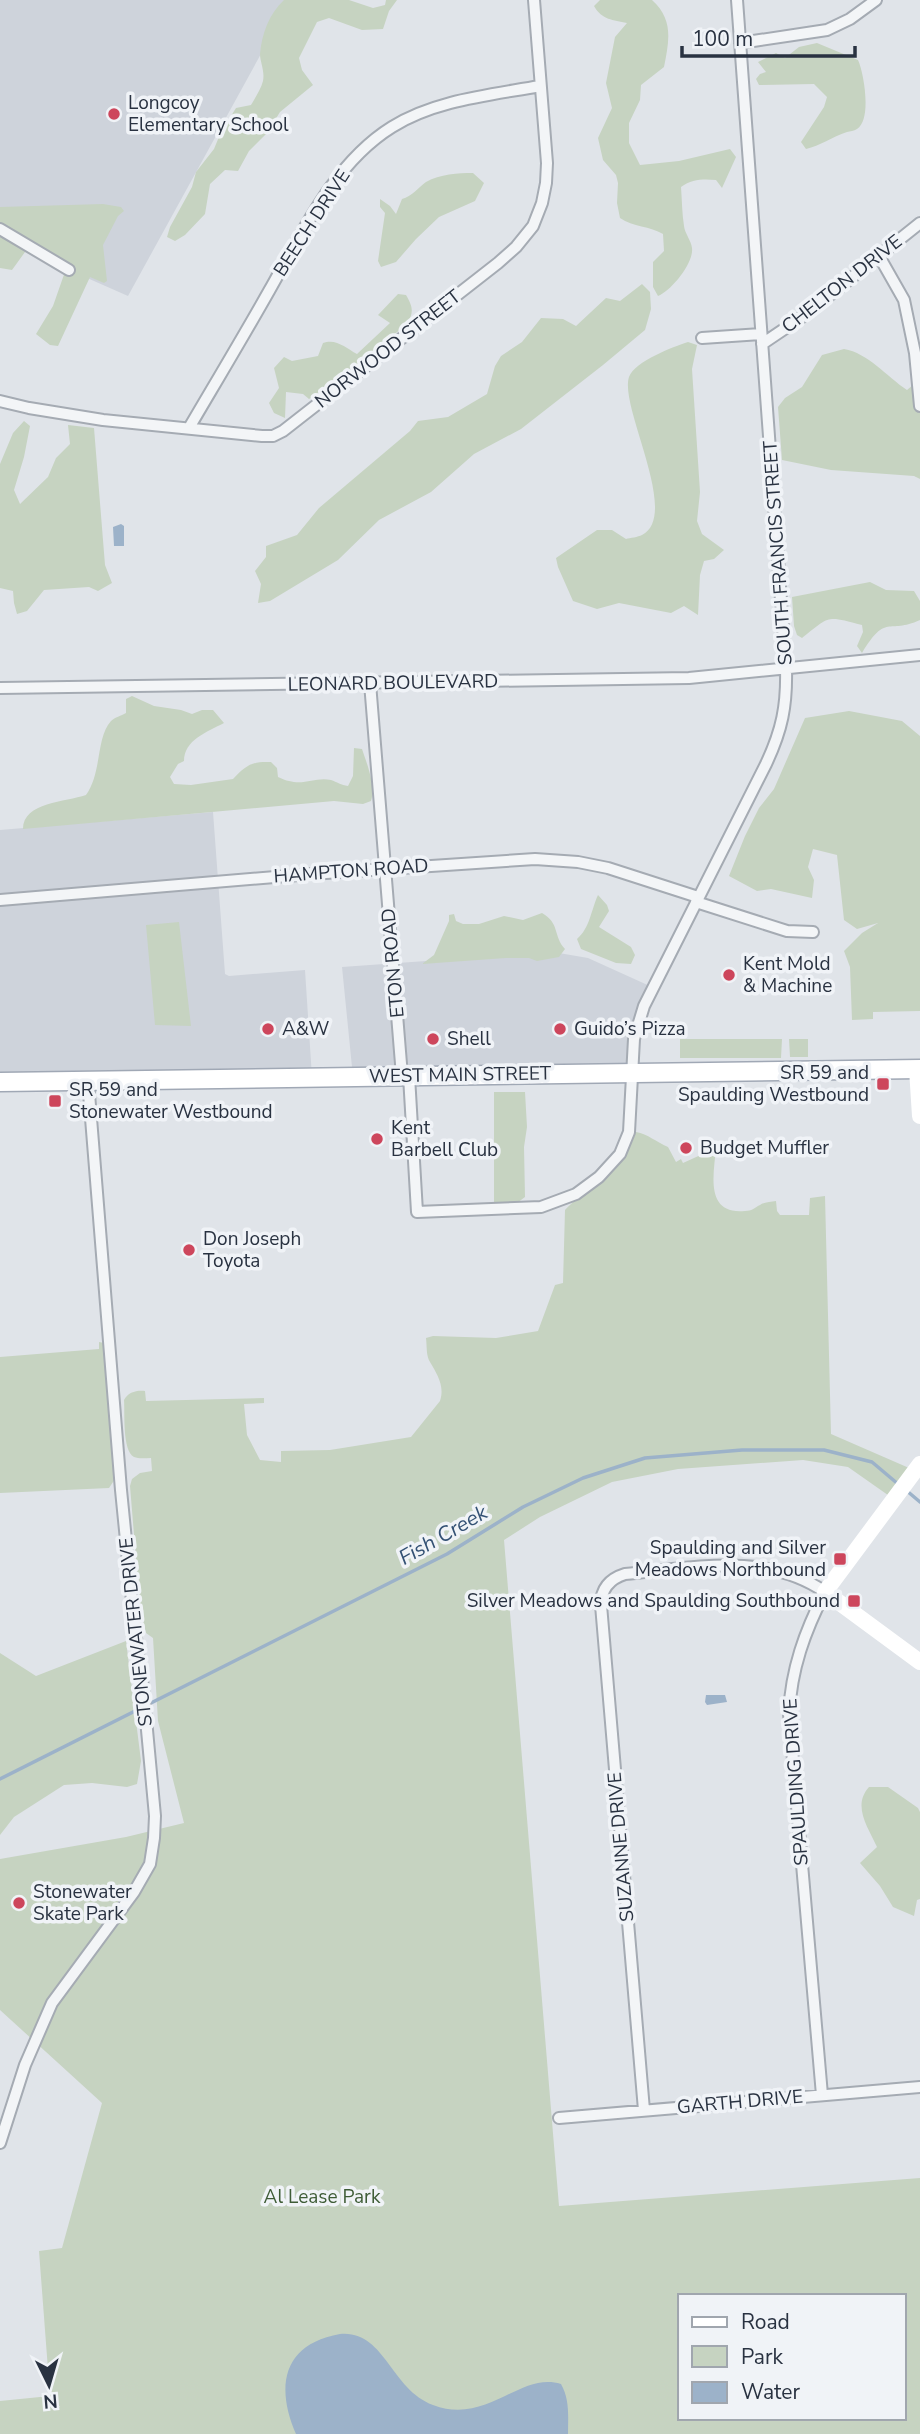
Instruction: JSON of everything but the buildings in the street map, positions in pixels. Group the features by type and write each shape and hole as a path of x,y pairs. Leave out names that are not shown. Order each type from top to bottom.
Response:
{"main road":[{"name":"WEST MAIN STREET","path":"0,1082 919,1069"}],"street":[{"name":"NORWOOD STREET","path":"0,401 78,417 262,436 272,436 283,431 516,247 533,226 542,203 547,163 534,0"},
{"name":"SOUTH FRANCIS STREET","path":"417,1212 530,1208 554,1204 576,1194 612,1165 625,1143 631,1118 631,1072 637,1024 652,987 778,739 786,708 786,668 737,0"},
{"path":"740,43 827,30 850,19 876,0"},
{"name":"BEECH DRIVE","path":"189,428 320,205 355,158 392,127 416,115 449,104 540,86"},
{"name":"CHELTON DRIVE","path":"762,339 805,315 920,223"},
{"path":"0,229 69,270"},
{"path":"879,256 904,300 915,353 920,406"},
{"path":"702,338 762,339"},
{"name":"LEONARD BOULEVARD","path":"0,688 689,678 920,655"},
{"name":"ETON ROAD","path":"370,683 384,869 417,1212"},
{"name":"HAMPTON ROAD","path":"0,900 384,869 555,860 608,868 783,930 813,932"},
{"path":"919,1069 920,1116"},
{"name":"STONEWATER DRIVE","path":"0,2143 25,2065 52,2003 134,1892 150,1864 155,1816 121,1490 89,1081"},
{"name":"SPAULDING DRIVE","path":"822,2095 789,1714 790,1687 803,1639 825,1592 918,1468"},
{"name":"SUZANNE DRIVE","path":"644,2110 601,1597 607,1585 625,1574 745,1565 788,1573 825,1592"},
{"path":"825,1592 920,1662"},
{"name":"GARTH DRIVE","path":"559,2118 920,2087"}],"shaded area":[{"name":"Longcoy Elementary School","path":"0,0 296,0 284,12 128,296 69,270 0,229"},
{"path":"213,812 225,974 229,976 305,970 312,1077 0,1082 0,830"},
{"path":"553,952 588,958 652,987 631,1072 353,1077 342,967"}],"green space":[{"path":"284,0 349,0 373,8 385,5 386,0 397,0 389,11 383,29 362,30 329,18 317,22 299,58 302,70 313,85 280,112 267,133 249,151 238,171 225,170 210,184 205,214 185,235 175,241 167,237 170,227 192,187 196,172 214,149 236,108 251,105 261,87 262,39 270,18"},
{"path":"600,0 652,0 667,23 668,40 664,67 641,85 640,100 629,123 629,143 640,165 679,161 730,149 736,157 722,188 716,180 693,181 681,187 684,226 692,254 681,276 658,296 653,287 653,262 664,251 663,234 620,218 616,175 603,160 598,138 612,108 606,83 615,37 627,23 608,19 601,14 594,6"},
{"path":"817,43 858,60 864,85 865,107 862,124 857,129 806,149 801,142 824,107 827,97 814,84 759,85 756,79 766,72 758,62 776,53 785,58 799,47"},
{"path":"473,173 484,183 475,201 439,217 396,262 381,267 378,261 385,213 380,207 380,199 396,214 402,199 431,179"},
{"path":"103,204 121,207 124,211 118,216 103,245 107,281 104,283 90,277 58,346 50,345 36,334 53,306 67,266 20,238 25,252 12,270 0,268 0,207"},
{"path":"642,284 650,292 651,309 645,330 603,365 521,429 474,454 431,492 379,520 338,560 270,601 258,603 261,584 255,571 266,557 266,546 297,535 319,508 410,431 418,421 448,417 487,394 495,366 501,356 522,342 541,318 563,319 576,326 606,298 620,301"},
{"path":"398,294 406,295 411,306 412,313 407,324 344,375 309,399 303,394 286,392 285,418 274,413 269,403 279,388 274,368 284,357 292,361 318,356 323,343 328,342 341,344 357,354 390,323 378,315"},
{"path":"688,342 697,345 692,369 700,492 697,521 702,534 724,550 714,559 704,561 700,575 698,615 684,606 671,613 619,603 597,609 573,601 556,558 597,530 612,530 626,539 642,535 652,524 655,506 652,484 632,412 628,392 629,377 646,360"},
{"path":"844,349 869,360 907,390 920,379 920,479 914,476 831,470 782,460 778,407 785,398 802,387 822,355"},
{"path":"24,421 30,426 14,490 20,504 48,477 56,458 70,444 68,425 94,428 105,565 112,583 98,591 89,587 44,590 27,611 17,614 13,591 0,588 0,464 13,433"},
{"path":"870,582 886,590 914,591 920,601 920,620 883,628 870,640 862,653 857,646 863,632 862,625 835,619 824,621 802,638 797,635 792,597"},
{"path":"132,696 154,706 192,714 213,710 224,723 192,742 184,761 178,764 170,777 174,784 191,785 233,779 249,765 271,762 277,768 278,777 286,780 301,782 325,779 348,786 353,776 354,748 362,749 366,761 372,782 371,801 363,804 334,801 23,829 30,813 38,808 86,795 95,776 106,728 113,720 126,713 126,699"},
{"path":"849,711 902,721 920,736 920,1011 873,1012 873,1019 852,1020 850,967 844,951 862,933 878,923 857,929 844,920 837,855 813,849 808,867 814,880 812,898 771,889 757,891 729,876 745,836 759,808 774,789 805,718"},
{"path":"598,895 609,911 599,927 631,947 635,955 631,964 616,963 581,949 577,939 588,924"},
{"path":"542,913 552,921 565,949 559,957 537,961 529,958 506,958 422,964 434,955 449,921 449,915 454,914 456,921 463,924 479,924 504,916 523,920"},
{"path":"179,922 191,1026 155,1025 146,925"},
{"path":"680,1039 782,1039 781,1058 680,1058"},
{"path":"789,1039 808,1039 808,1057 790,1057"},
{"path":"494,1092 525,1092 525,1197 517,1203 494,1204"},
{"name":"Al Lease Park","path":"636,1132 668,1147 676,1162 681,1159 683,1163 716,1148 714,1190 723,1206 732,1210 749,1210 763,1203 776,1201 780,1215 809,1215 810,1198 825,1196 831,1434 916,1471 895,1500 848,1467 803,1460 678,1469 612,1482 540,1517 504,1540 559,2206 920,2178 920,2434 0,2434 0,2401 50,2396 39,2251 62,2248 102,2103 0,2010 0,1859 126,1837 184,1823 158,1721 153,1638 146,1633 140,1607 130,1486 132,1479 140,1473 152,1471 151,1458 136,1458 130,1453 124,1422 124,1400 136,1391 145,1391 146,1401 264,1398 264,1403 244,1404 247,1435 260,1460 281,1462 281,1451 330,1450 411,1437 440,1401 442,1390 428,1357 426,1338 496,1338 538,1331 555,1285 563,1283 565,1210 611,1173 623,1159"},
{"path":"99,1342 104,1343 115,1479 109,1488 0,1493 0,1357 99,1349"},
{"path":"126,1641 141,1761 137,1784 127,1787 92,1783 64,1785 14,1817 0,1835 0,1653 36,1676"},
{"path":"869,1787 888,1787 920,1812 920,1899 917,1900 914,1916 893,1907 880,1886 860,1863 877,1847 863,1817 862,1802"}],"water":[{"path":"121,524 124,526 124,546 114,546 113,527"},
{"path":"706,1695 725,1695 727,1702 707,1705"},
{"path":"340,2334 355,2335 367,2341 419,2397 433,2405 452,2410 470,2409 486,2404 531,2385 546,2382 561,2384 567,2402 568,2434 296,2434 286,2400 289,2370 295,2357 306,2347 321,2339"}],"waterway":[{"name":"Fish Creek","path":"0,1779 447,1554 523,1507 583,1478 645,1458 742,1450 824,1450 872,1462 898,1484"},
{"name":"Fish Creek","path":"907,1491 920,1502"}],"place":[{"name":"Longcoy Elementary School","path":"114,114"},
{"name":"Kent Mold & Machine","path":"729,975"},
{"name":"A&W","path":"268,1029"},
{"name":"Guido’s Pizza","path":"560,1029"},
{"name":"Shell","path":"433,1039"},
{"name":"SR 59 and Spaulding Westbound","path":"883,1084"},
{"name":"SR 59 and Stonewater Westbound","path":"55,1101"},
{"name":"Kent Barbell Club","path":"377,1139"},
{"name":"Budget Muffler","path":"686,1148"},
{"name":"Don Joseph Toyota","path":"189,1250"},
{"name":"Spaulding and Silver Meadows Northbound","path":"840,1559"},
{"name":"Silver Meadows and Spaulding Southbound","path":"854,1601"},
{"name":"Stonewater Skate Park","path":"19,1903"}]}
